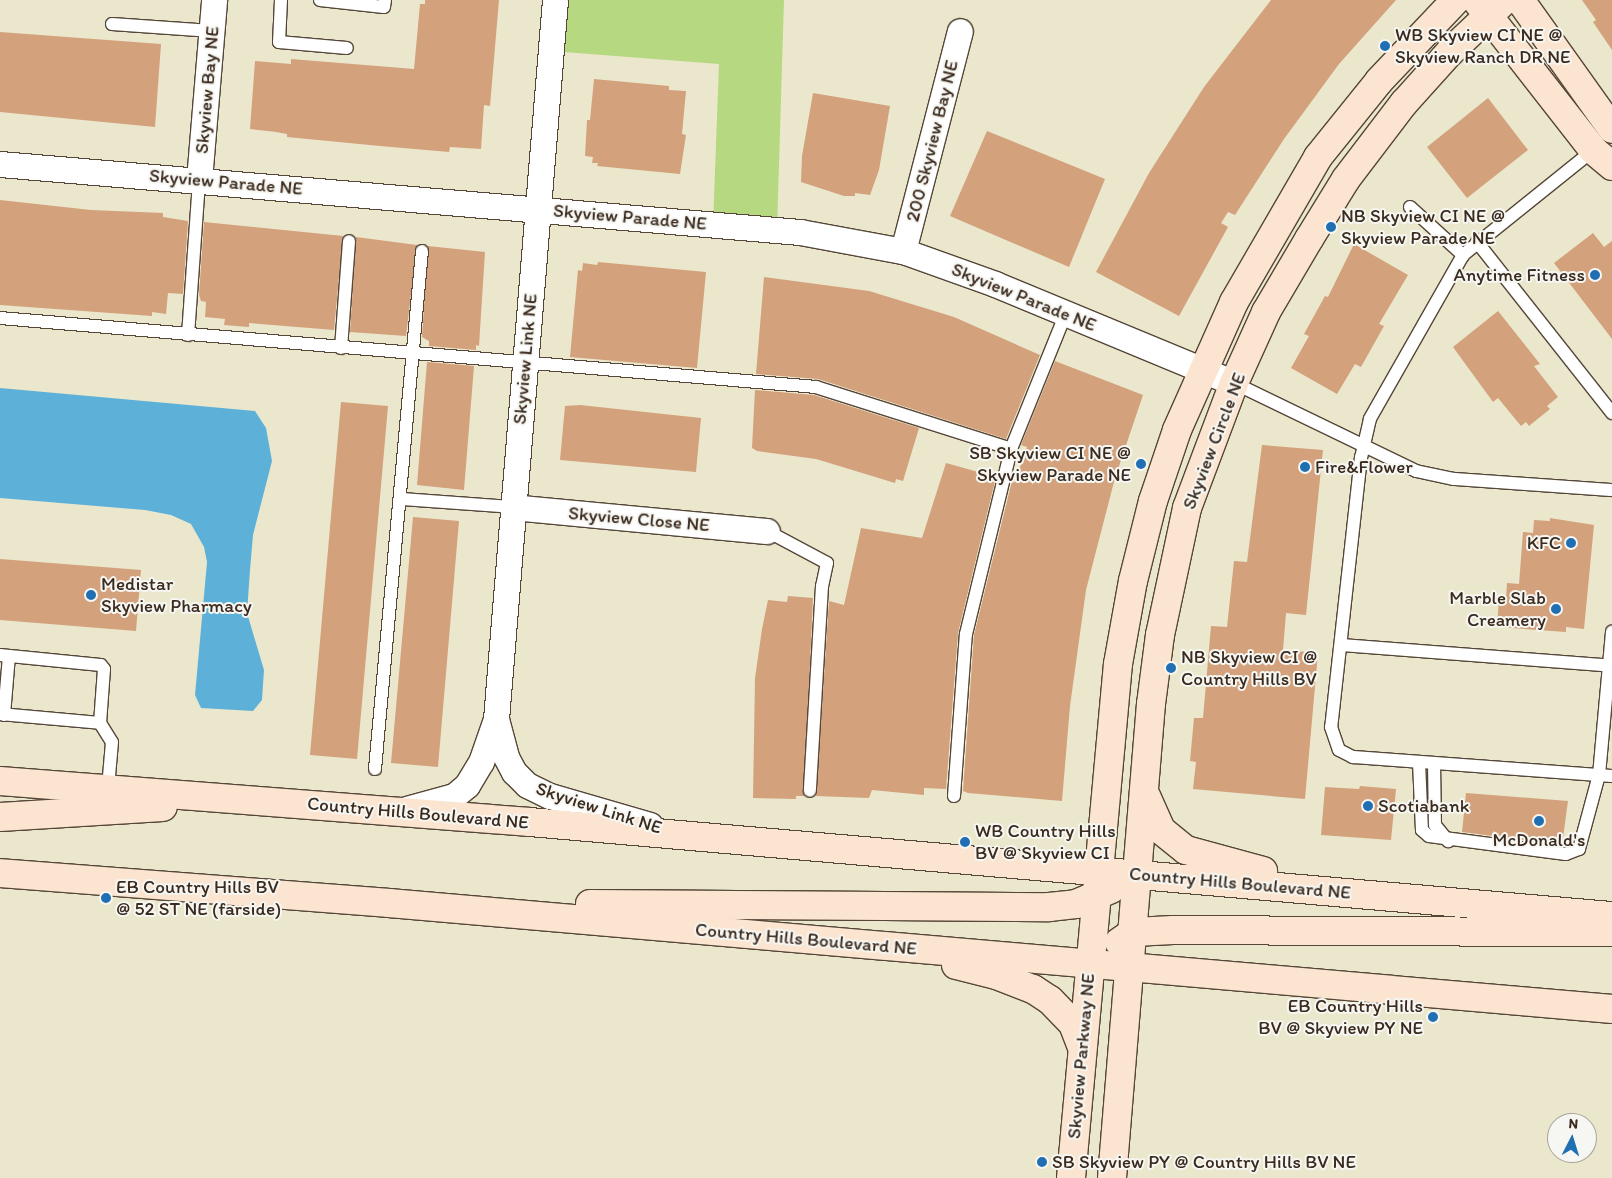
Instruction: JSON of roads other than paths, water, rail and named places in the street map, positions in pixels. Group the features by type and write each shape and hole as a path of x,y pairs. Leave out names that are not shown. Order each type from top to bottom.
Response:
{"main road":[{"name":"Skyview Circle NE","path":"1090,963 1118,664 1133,582 1153,501 1177,430 1202,370 1234,302 1318,157 1379,80 1456,0"},
{"path":"1520,0 1612,128"},
{"name":"Skyview Circle NE","path":"1131,967 1152,696 1170,583 1187,508 1234,383 1266,312 1346,179 1404,103 1489,5"},
{"path":"1489,5 1606,151"},
{"name":"Country Hills Boulevard NE","path":"3,780 685,835 1097,884 1139,874 1612,916"},
{"path":"1144,792 1160,830 1186,850 1353,893"},
{"path":"0,817 265,800"},
{"name":"Country Hills Boulevard NE","path":"0,873 388,903 1612,1009"},
{"path":"388,903 1049,907 1097,884"},
{"path":"1090,963 1134,932 1612,932"},
{"path":"877,945 996,975 1033,989 1060,1007 1073,1024 1081,1045"},
{"name":"Skyview Parkway NE","path":"1071,1178 1081,1045 1090,963"},
{"path":"1112,1178 1131,967"}],"street":[{"name":"Skyview Bay NE","path":"199,180 214,0"},
{"name":"Skyview Link NE","path":"396,811 454,796 467,785 481,762 496,719 555,0"},
{"name":"200 Skyview Bay NE","path":"904,251 960,31"},
{"name":"Skyview Parade NE","path":"0,164 800,232 904,251 1066,314 1234,383"},
{"name":"Skyview Close NE","path":"512,508 766,531"},
{"name":"Skyview Link NE","path":"496,719 506,757 514,772 527,785 550,796 685,835"}],"lane":[{"path":"281,0 279,42 347,48"},
{"path":"322,0 384,7 385,0"},
{"path":"112,24 212,31"},
{"path":"1606,151 1477,242 1463,255 1370,419 1364,444 1331,727 1339,750 1353,757 1606,776"},
{"path":"188,334 199,180"},
{"path":"1410,207 1463,255"},
{"path":"341,348 349,241"},
{"path":"1477,242 1612,413"},
{"path":"375,769 422,251"},
{"path":"954,796 966,634 1012,449 1066,314"},
{"path":"0,318 524,364 816,387 1012,449"},
{"path":"1234,383 1364,444 1416,471 1454,479 1612,490"},
{"path":"401,498 512,508"},
{"path":"766,531 827,562 822,586 810,791"},
{"path":"1419,762 1422,830 1429,836 1449,841 1566,854 1579,849 1606,776 1612,632"},
{"path":"1341,645 1610,666"},
{"path":"100,723 2,714 5,656 102,665 104,669 100,723 112,742 108,788"},
{"path":"1434,763 1435,825 1449,841"}],"water":[{"path":"0,388 255,411 266,428 272,461 253,535 250,570 247,613 264,670 262,700 253,711 201,708 195,695 207,562 204,547 191,524 171,515 145,510 0,498"}],"place":[{"name":"WB Skyview CI NE @ Skyview Ranch DR NE","path":"1385,46"},
{"name":"NB Skyview CI NE @ Skyview Parade NE","path":"1331,227"},
{"name":"Anytime Fitness","path":"1595,275"},
{"name":"SB Skyview CI NE @ Skyview Parade NE","path":"1141,464"},
{"name":"Fire&Flower","path":"1305,467"},
{"name":"KFC","path":"1571,543"},
{"name":"Medistar Skyview Pharmacy","path":"91,595"},
{"name":"Marble Slab Creamery","path":"1556,609"},
{"name":"NB Skyview CI @ Country Hills BV","path":"1171,668"},
{"name":"Scotiabank","path":"1368,806"},
{"name":"McDonald's","path":"1539,821"},
{"name":"WB Country Hills BV @ Skyview CI","path":"965,842"},
{"name":"EB Country Hills BV @ 52 ST NE (farside)","path":"106,898"},
{"name":"EB Country Hills BV @ Skyview PY NE","path":"1433,1017"},
{"name":"SB Skyview PY @ Country Hills BV NE","path":"1042,1162"}]}
